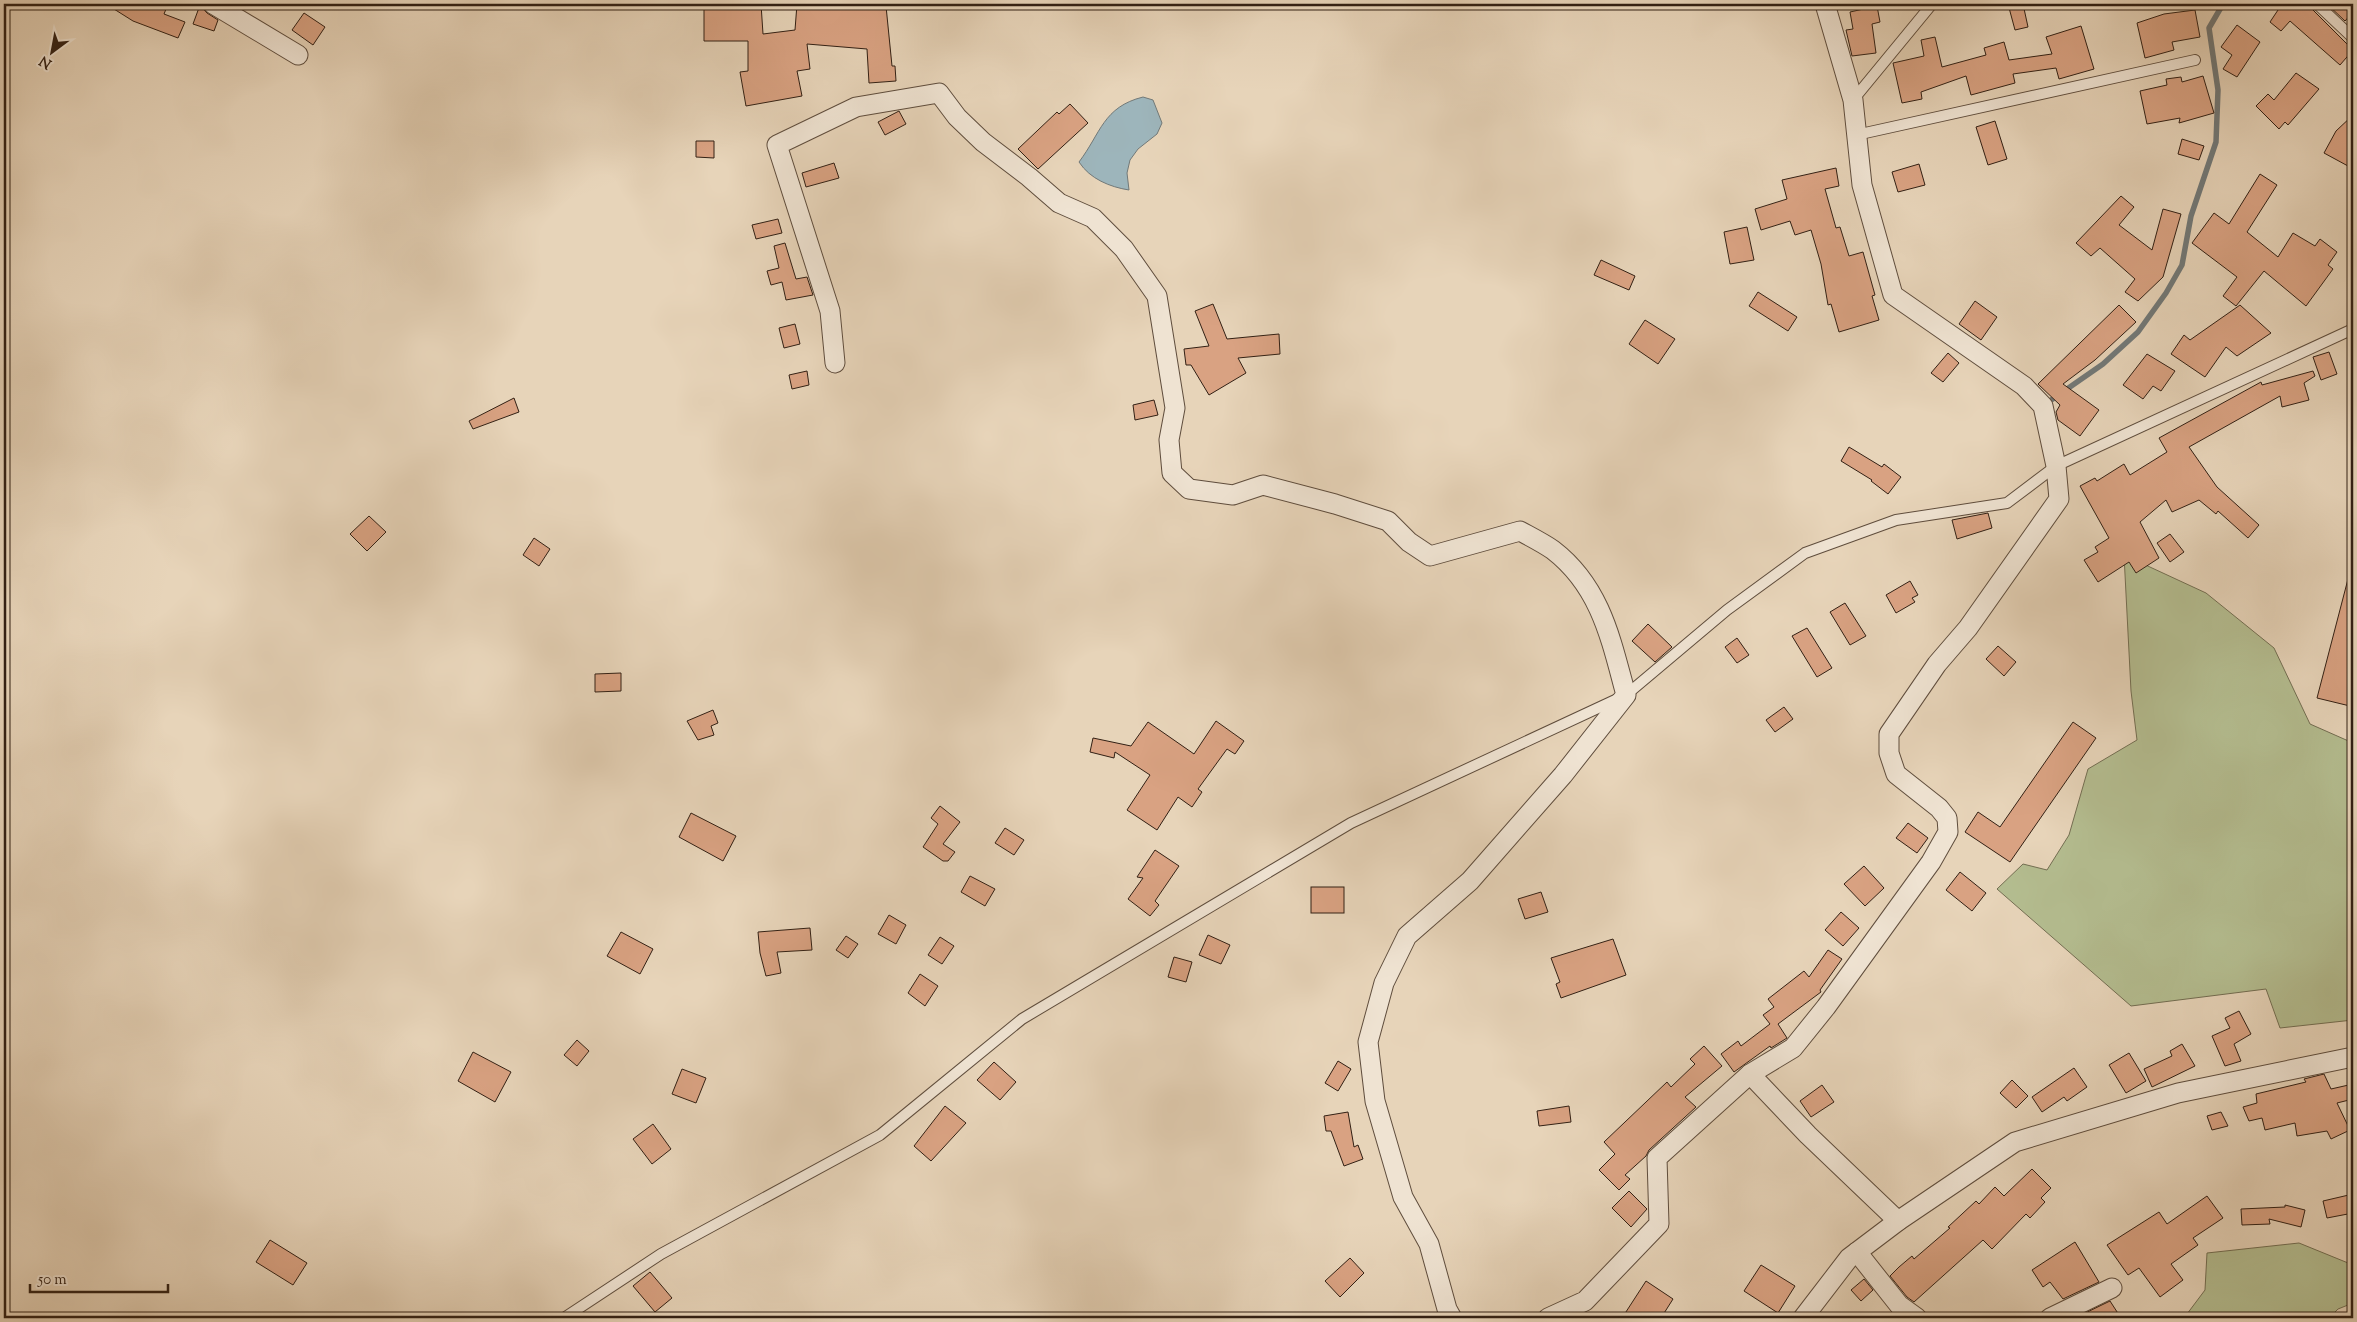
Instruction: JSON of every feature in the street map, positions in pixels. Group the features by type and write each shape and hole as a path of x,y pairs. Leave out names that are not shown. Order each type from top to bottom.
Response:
{"street":[{"path":"213,4 298,55"},
{"path":"1548,1318 1586,1301 1659,1224 1657,1158 1750,1074 1793,1048 1826,1007 1931,862 1948,832 1947,818 1939,808 1896,774 1889,752 1888,734 1937,664 1968,628 2059,500 2056,466 2043,406 2030,393 1893,295 1862,185 1854,100 1825,4"},
{"path":"835,363 830,311 777,145 856,107 939,94 957,117 982,142 1029,176 1059,203 1093,218 1124,249 1157,296 1175,408 1169,440 1172,473 1190,489 1233,495 1264,485 1335,504 1388,521 1409,542 1430,556 1520,531 1553,550 1584,580 1607,622 1626,696 1563,775 1470,881 1407,936 1384,983 1368,1042 1375,1101 1403,1197 1429,1244 1447,1310 1452,1318"},
{"path":"1803,1318 1849,1258 1898,1221 2015,1142 2178,1093 2353,1057"},
{"path":"1750,1074 1808,1135 1898,1221"},
{"path":"1857,1252 1899,1305 1917,1318"},
{"path":"2050,1318 2112,1288"}],"lane":[{"path":"1854,100 1932,4"},
{"path":"2317,4 2353,38"},
{"path":"1856,135 2195,60"},
{"path":"564,1318 661,1254 880,1135 1022,1019 1351,823 1626,696 1727,610 1805,553 1896,520 2007,503 2056,466 2353,329 2353,320"}],"green space":[{"path":"2124,555 2206,593 2274,648 2310,724 2353,743 2353,1020 2280,1028 2266,989 2131,1006 1997,889 2023,864 2047,870 2069,835 2088,769 2137,740 2131,691"},
{"path":"2299,1243 2353,1265 2353,1303 2338,1309 2329,1318 2184,1318 2205,1290 2207,1253"}],"water":[{"path":"1143,97 1153,100 1162,123 1157,134 1138,149 1130,160 1127,173 1129,190 1115,187 1095,178 1079,162 1111,114 1130,101"}],"building":[{"path":"106,4 168,4 164,14 185,22 178,38 133,21"},
{"path":"704,4 761,4 763,34 795,30 797,4 853,9 886,6 892,66 895,66 896,81 869,83 867,49 807,44 810,69 797,71 802,96 746,106 740,72 748,71 748,41 704,41"},
{"path":"2008,4 2023,4 2028,27 2015,30"},
{"path":"2282,4 2310,4 2312,9 2353,50 2340,65 2290,21 2281,31 2270,22"},
{"path":"2327,4 2353,4 2353,12 2345,21"},
{"path":"200,5 207,13 218,20 214,31 193,24"},
{"path":"1877,6 1880,22 1872,24 1876,53 1852,56 1846,30 1853,29 1850,12"},
{"path":"2195,10 2200,37 2172,42 2174,50 2145,58 2137,23 2164,14"},
{"path":"304,13 325,27 313,45 292,30"},
{"path":"2237,25 2260,42 2237,77 2223,69 2232,55 2221,47"},
{"path":"2081,26 2094,69 2059,79 2056,68 2013,74 2015,83 1971,95 1966,76 1921,92 1922,99 1902,103 1893,63 1924,56 1921,40 1935,37 1942,67 1986,55 1984,48 2004,42 2009,60 2052,54 2046,37"},
{"path":"2296,73 2319,89 2288,125 2285,122 2279,129 2256,106 2268,94 2274,100"},
{"path":"2203,76 2214,113 2179,123 2180,118 2147,124 2140,91 2167,85 2166,79 2181,77 2182,82"},
{"path":"1070,104 1088,123 1038,169 1018,149 1057,112 1059,114"},
{"path":"899,111 906,124 885,135 878,122"},
{"path":"2353,115 2353,156 2348,166 2324,153 2336,131"},
{"path":"1995,121 2007,159 1988,165 1976,127"},
{"path":"2182,139 2204,146 2199,160 2178,154"},
{"path":"696,141 714,141 714,158 696,157"},
{"path":"834,163 839,178 806,187 802,173"},
{"path":"1919,164 1925,185 1898,192 1892,172"},
{"path":"1836,168 1839,186 1825,189 1836,228 1840,227 1849,256 1863,252 1875,295 1872,296 1879,320 1839,332 1831,304 1828,305 1821,264 1811,230 1795,235 1790,221 1761,230 1755,209 1787,199 1782,180"},
{"path":"2260,174 2277,185 2247,232 2278,257 2293,233 2315,246 2320,239 2337,252 2328,265 2333,269 2306,306 2264,271 2236,306 2223,296 2237,277 2192,243 2214,213 2229,224"},
{"path":"2121,196 2134,207 2119,225 2152,250 2163,209 2181,214 2163,277 2138,301 2125,292 2135,279 2100,248 2091,256 2076,243"},
{"path":"778,219 782,233 756,239 752,225"},
{"path":"1747,227 1754,260 1730,264 1724,232"},
{"path":"785,243 796,279 807,277 813,295 786,300 782,282 771,285 767,271 779,268 774,246"},
{"path":"1601,260 1635,276 1629,290 1594,275"},
{"path":"1758,292 1797,317 1788,331 1749,306"},
{"path":"1975,301 1997,317 1981,340 1959,324"},
{"path":"1213,304 1227,339 1279,334 1280,354 1238,358 1246,373 1209,395 1191,365 1186,365 1184,349 1209,346 1195,311"},
{"path":"2119,305 2136,322 2095,360 2063,384 2099,410 2080,436 2058,420 2056,412 2060,405 2038,384"},
{"path":"2240,305 2271,333 2237,356 2226,347 2205,377 2171,354 2184,335 2190,340"},
{"path":"1645,320 1675,339 1658,364 1629,344"},
{"path":"795,324 800,344 784,348 779,328"},
{"path":"2329,352 2337,374 2321,380 2313,357"},
{"path":"1948,353 1959,363 1943,382 1931,373"},
{"path":"2147,354 2175,371 2161,391 2153,386 2143,399 2123,385"},
{"path":"807,371 809,385 792,389 789,375"},
{"path":"2313,371 2315,376 2304,383 2309,400 2282,407 2280,396 2189,447 2217,487 2259,525 2248,538 2218,511 2216,514 2199,500 2172,512 2166,500 2140,522 2159,558 2136,573 2129,562 2098,582 2084,560 2098,552 2095,547 2109,538 2080,486 2095,478 2097,481 2124,464 2130,475 2167,452 2159,438 2261,382 2262,385"},
{"path":"514,398 519,412 473,429 469,421"},
{"path":"1154,400 1158,415 1135,420 1133,405"},
{"path":"1849,447 1882,467 1884,464 1901,477 1888,494 1872,480 1841,461"},
{"path":"1988,513 1992,528 1957,539 1952,520"},
{"path":"369,516 386,532 367,551 350,534"},
{"path":"2170,534 2184,552 2170,562 2157,543"},
{"path":"534,538 550,549 539,566 523,555"},
{"path":"2348,579 2353,580 2353,693 2350,706 2317,698"},
{"path":"1910,581 1918,595 1912,598 1915,602 1896,613 1886,595"},
{"path":"1845,603 1866,636 1850,645 1830,612"},
{"path":"1648,624 1672,647 1655,662 1632,641"},
{"path":"1807,628 1832,668 1817,677 1792,636"},
{"path":"1737,638 1749,655 1737,663 1725,647"},
{"path":"1998,646 2016,662 2004,676 1986,659"},
{"path":"621,673 621,691 595,692 595,674"},
{"path":"1784,707 1793,719 1775,732 1766,720"},
{"path":"713,710 718,723 711,726 714,735 698,740 687,721"},
{"path":"1216,721 1244,741 1235,754 1227,749 1198,789 1202,792 1192,807 1178,797 1157,830 1127,810 1150,775 1115,752 1114,758 1090,752 1093,738 1131,746 1148,722 1194,754"},
{"path":"2073,722 2096,738 2010,862 1965,832 1978,812 2000,827"},
{"path":"940,806 960,822 943,844 955,852 948,861 943,861 923,847 938,824 931,818"},
{"path":"691,813 736,836 723,861 679,837"},
{"path":"1908,823 1928,838 1917,853 1896,838"},
{"path":"1005,828 1024,840 1014,855 995,843"},
{"path":"1155,850 1179,866 1155,901 1159,905 1150,916 1128,899 1143,878 1137,877"},
{"path":"1864,866 1884,888 1865,906 1844,884"},
{"path":"1960,872 1986,893 1972,911 1946,890"},
{"path":"970,876 995,889 985,906 961,892"},
{"path":"1311,887 1344,887 1344,913 1311,913"},
{"path":"1541,892 1548,912 1525,919 1518,899"},
{"path":"1841,912 1859,928 1843,946 1825,930"},
{"path":"889,915 906,925 896,944 878,934"},
{"path":"810,928 812,950 777,952 781,973 766,976 760,953 758,932"},
{"path":"621,932 653,949 640,974 607,956"},
{"path":"1208,935 1230,945 1221,964 1199,955"},
{"path":"846,936 858,944 848,958 836,950"},
{"path":"940,937 954,946 942,964 928,955"},
{"path":"1613,939 1626,975 1561,998 1556,984 1560,982 1551,958"},
{"path":"1828,950 1842,959 1820,990 1821,992 1778,1024 1787,1038 1771,1048 1770,1046 1734,1072 1721,1054 1738,1041 1741,1046 1770,1024 1763,1015 1774,1007 1768,999 1804,971 1809,977"},
{"path":"1174,957 1192,962 1186,982 1168,977"},
{"path":"920,974 938,986 925,1006 908,993"},
{"path":"2239,1011 2251,1034 2234,1044 2241,1061 2225,1066 2212,1036 2230,1028 2225,1018"},
{"path":"577,1040 589,1051 577,1066 564,1055"},
{"path":"2182,1044 2195,1066 2152,1087 2144,1069 2172,1056 2170,1051"},
{"path":"1704,1046 1722,1066 1685,1097 1696,1107 1625,1175 1630,1179 1619,1190 1599,1170 1615,1154 1604,1142 1667,1082 1671,1087 1695,1064 1690,1059"},
{"path":"473,1052 511,1072 495,1102 458,1081"},
{"path":"2129,1053 2146,1081 2126,1093 2109,1065"},
{"path":"1338,1061 1351,1069 1338,1091 1325,1083"},
{"path":"994,1062 1016,1082 1000,1100 977,1080"},
{"path":"2074,1068 2087,1087 2067,1101 2064,1097 2042,1112 2032,1097"},
{"path":"682,1069 706,1078 696,1103 672,1094"},
{"path":"2324,1074 2331,1089 2353,1084 2353,1099 2337,1103 2350,1130 2331,1139 2327,1131 2297,1136 2295,1123 2265,1130 2262,1118 2249,1121 2243,1107 2257,1103 2256,1094 2306,1082 2304,1079"},
{"path":"2012,1080 2028,1096 2016,1108 2000,1093"},
{"path":"1822,1085 1834,1102 1811,1117 1800,1101"},
{"path":"945,1106 966,1123 931,1161 914,1146"},
{"path":"1569,1106 1571,1122 1539,1126 1537,1111"},
{"path":"1348,1112 1354,1147 1358,1145 1363,1159 1344,1166 1331,1131 1326,1131 1324,1116"},
{"path":"2221,1112 2228,1126 2212,1130 2207,1116"},
{"path":"653,1124 671,1149 652,1164 633,1139"},
{"path":"2032,1169 2051,1188 2041,1198 2045,1202 2030,1218 2026,1214 1992,1249 1983,1240 1914,1302 1907,1297 1890,1276 1912,1256 1914,1259 1950,1228 1948,1227 1976,1201 1979,1204 1995,1187 2004,1196"},
{"path":"1629,1191 1647,1209 1631,1227 1612,1208"},
{"path":"2353,1194 2353,1213 2327,1218 2323,1201"},
{"path":"2207,1196 2223,1218 2193,1238 2198,1245 2171,1264 2183,1280 2160,1297 2139,1268 2128,1275 2107,1245 2159,1212 2167,1224"},
{"path":"2285,1205 2305,1210 2301,1227 2269,1219 2270,1224 2242,1225 2241,1209 2285,1207"},
{"path":"270,1240 307,1263 293,1285 256,1262"},
{"path":"2075,1242 2099,1282 2063,1299 2050,1282 2043,1287 2032,1270"},
{"path":"1350,1258 1364,1273 1340,1297 1325,1281"},
{"path":"1761,1265 1795,1286 1778,1313 1744,1291"},
{"path":"650,1272 672,1298 655,1312 633,1286"},
{"path":"1864,1279 1873,1290 1861,1301 1851,1290"},
{"path":"1646,1281 1673,1299 1661,1318 1622,1318"},
{"path":"2110,1301 2121,1318 2077,1317"}],"waterway":[{"path":"2044,405 2103,364 2138,332 2166,293 2182,265 2191,216 2216,142 2218,90 2209,28 2223,4"}]}
